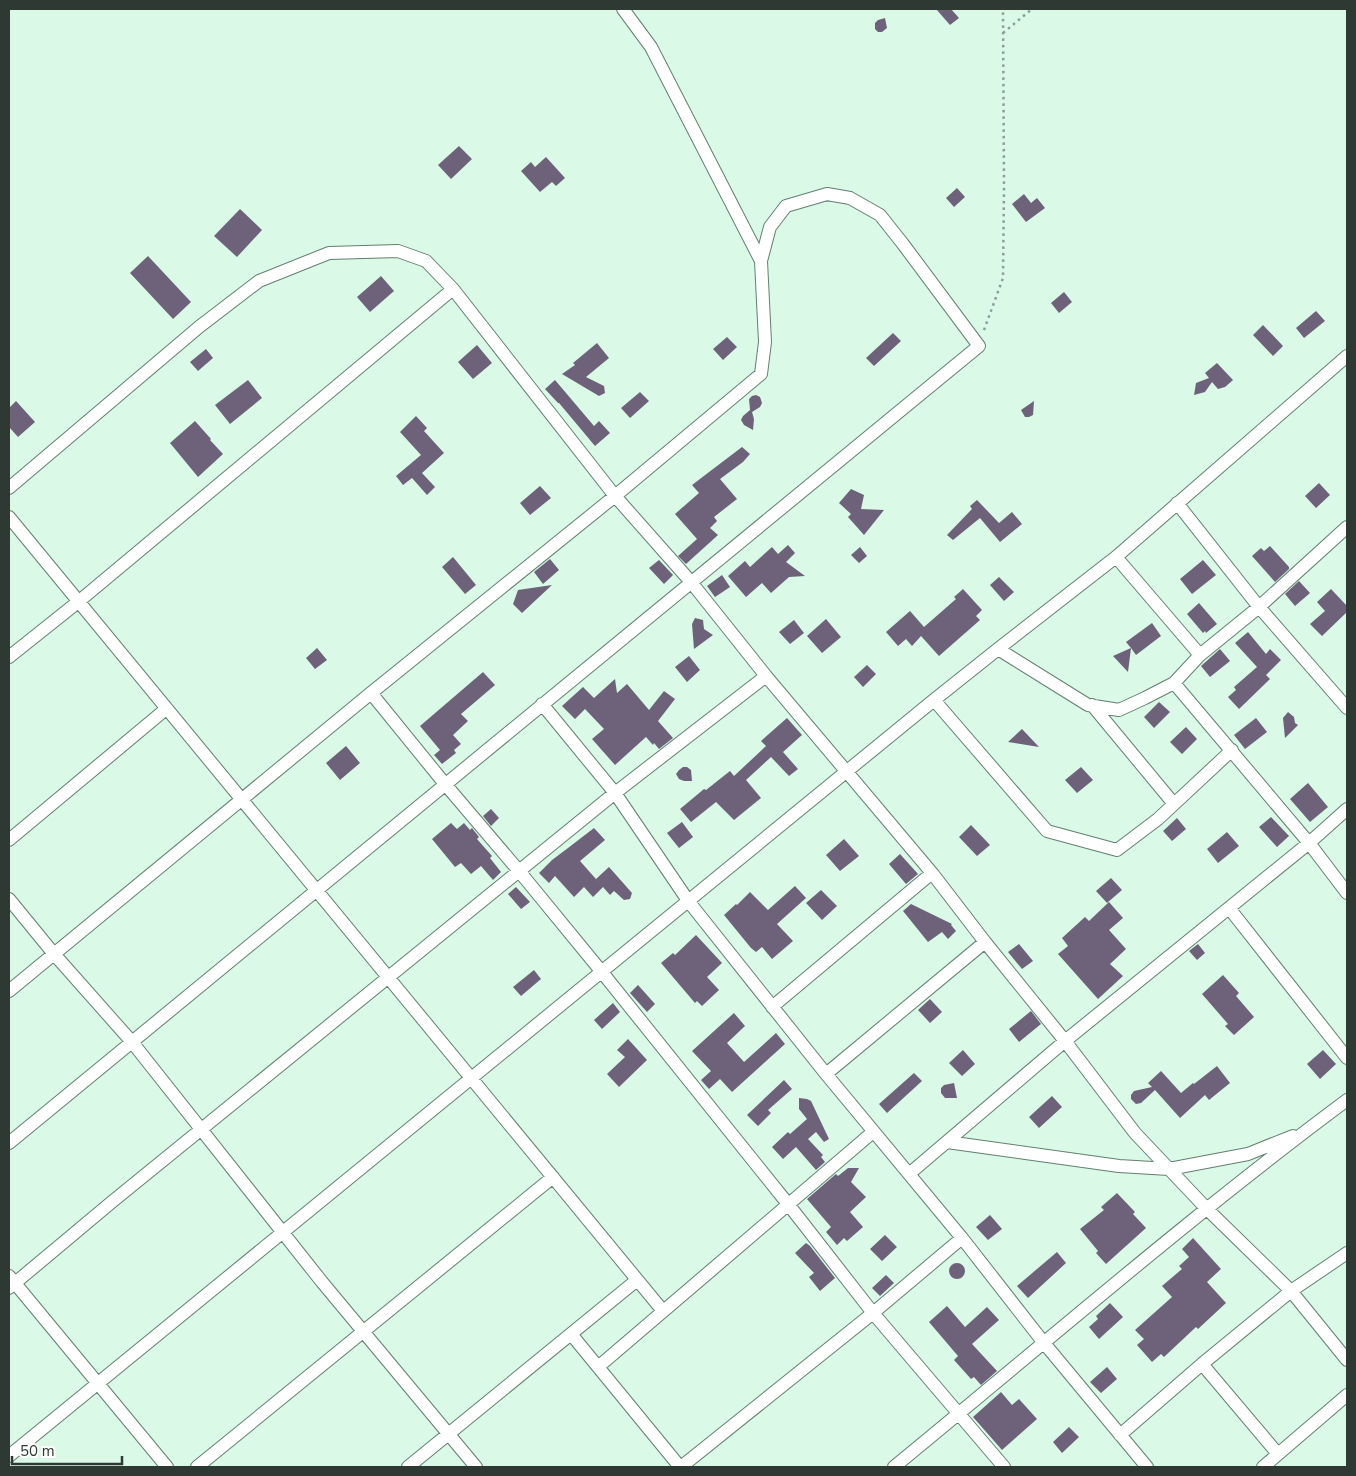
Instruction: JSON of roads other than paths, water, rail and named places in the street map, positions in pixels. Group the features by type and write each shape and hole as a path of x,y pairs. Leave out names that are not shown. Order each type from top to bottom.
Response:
{"street":[{"path":"623,9 651,47 761,261"},
{"path":"9,991 371,693 615,496 761,374 765,342 761,261 770,227 786,206 827,194 850,198 880,216 903,244 978,346 9,1143"},
{"path":"9,488 199,328 259,281 329,253 398,251 426,261 453,289 615,496 690,582 766,676 932,873 1135,1133 1207,1209 1291,1291 1347,1360"},
{"path":"9,657 78,602 453,289"},
{"path":"9,1456 934,700 1116,557 1347,356"},
{"path":"1177,503 1259,607 1347,708"},
{"path":"9,517 663,1311"},
{"path":"998,649 1088,705 1119,710 1174,683 1200,655 1259,607 1347,527"},
{"path":"1116,557 1200,655"},
{"path":"167,1467 11,1282 202,1130 615,793 766,676"},
{"path":"1174,683 1309,843 1347,893"},
{"path":"371,693 601,971 788,1204 872,1313 1004,1467"},
{"path":"934,700 1047,831 1117,850 1158,819 1232,750"},
{"path":"542,704 615,793 689,902 772,1008 962,1238 1044,1342 1147,1467"},
{"path":"1092,705 1174,804"},
{"path":"9,840 166,708"},
{"path":"909,1174 1065,1041 1347,810"},
{"path":"772,1008 932,873"},
{"path":"9,899 54,954 132,1042 284,1231 322,1282 476,1467"},
{"path":"1229,908 1347,1058"},
{"path":"826,1074 985,942"},
{"path":"894,1467 1207,1209 1347,1100"},
{"path":"598,1367 873,1132"},
{"path":"947,1142 1119,1166 1169,1169 1248,1154 1304,1132"},
{"path":"197,1467 553,1177"},
{"path":"571,1334 681,1467 962,1238"},
{"path":"1120,1435 1291,1291 1347,1253"},
{"path":"408,1467 637,1280"},
{"path":"1202,1364 1278,1454"},
{"path":"1263,1467 1347,1395"}]}
